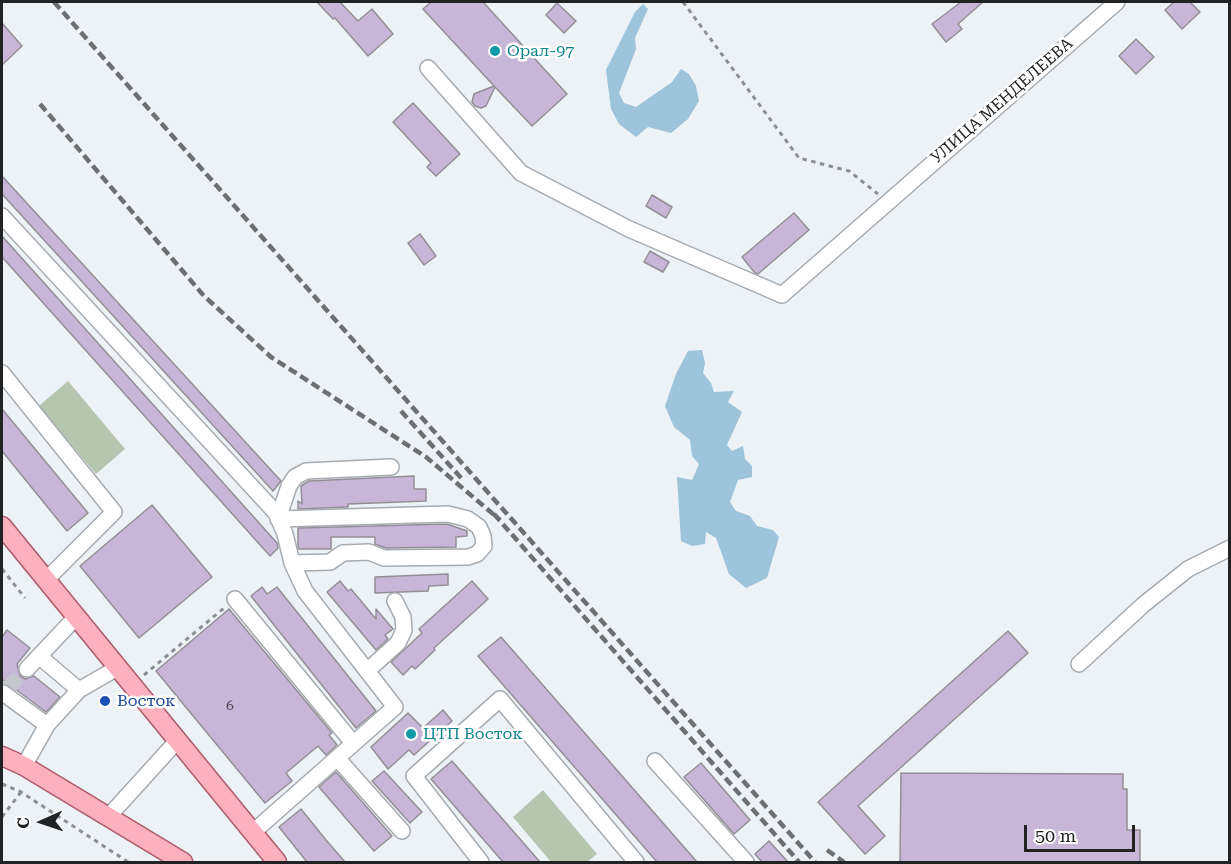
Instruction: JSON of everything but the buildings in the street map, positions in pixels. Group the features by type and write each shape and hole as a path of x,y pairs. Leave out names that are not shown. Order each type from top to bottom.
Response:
{"main road":[{"path":"2,526 277,862"},
{"path":"9,763 108,817 175,860"}],"street":[{"name":"УЛИЦА МЕНДЕЛЕЕВА","path":"428,68 521,173 630,229 782,296 1117,2"},
{"path":"2,216 276,513 285,534 292,563 305,591 395,706 252,832"},
{"path":"2,373 114,512 46,580"},
{"path":"278,519 289,486 295,477 306,471 391,467"},
{"path":"278,519 448,514 468,519 479,527 483,536 484,546 477,554 468,557 384,558 369,552 343,553 330,562 292,563"},
{"path":"1079,664 1143,604 1188,569 1230,548"},
{"path":"235,599 353,743"},
{"path":"368,671 398,644 404,630 403,617 395,601"},
{"path":"27,669 76,617"},
{"path":"40,657 80,690"},
{"path":"9,763 80,690 117,668"},
{"path":"4,691 47,725"},
{"path":"481,862 414,776 500,699 636,862"},
{"path":"108,817 177,741"},
{"path":"337,758 402,831"},
{"path":"655,761 746,862"}],"path":[{"path":"683,2 799,158 849,171 887,202"},
{"path":"2,569 24,598"},
{"path":"131,686 235,599"},
{"path":"2,784 21,792 128,862"},
{"path":"2,817 21,792"}],"green space":[{"path":"68,381 125,449 96,474 39,406"},
{"path":"543,790 597,854 587,862 551,862 513,817"}],"water":[{"path":"643,4 648,9 635,38 636,49 619,93 624,103 636,107 672,82 681,69 689,74 696,86 699,101 688,119 671,133 648,127 636,137 619,124 611,109 606,70 635,12"},
{"path":"702,350 705,363 703,373 711,383 714,392 734,391 728,402 742,412 727,445 732,451 743,446 745,459 752,466 752,477 738,480 730,502 736,511 750,516 757,526 773,530 779,537 767,578 746,588 729,574 716,538 706,532 705,544 692,546 681,541 677,477 692,480 699,464 692,456 690,440 674,427 665,406 676,374 688,351"}],"tunnel":[{"path":"8,688 27,669"}],"railway":[{"path":"54,2 815,862"},
{"path":"40,104 204,296 271,357 426,457 500,520"},
{"path":"401,411 463,480"},
{"path":"494,514 799,862"},
{"path":"827,850 844,862"}],"place":[{"name":"Орал-97","path":"495,51"},
{"name":"Восток","path":"105,701"},
{"name":"ЦТП Восток","path":"411,734"}]}
